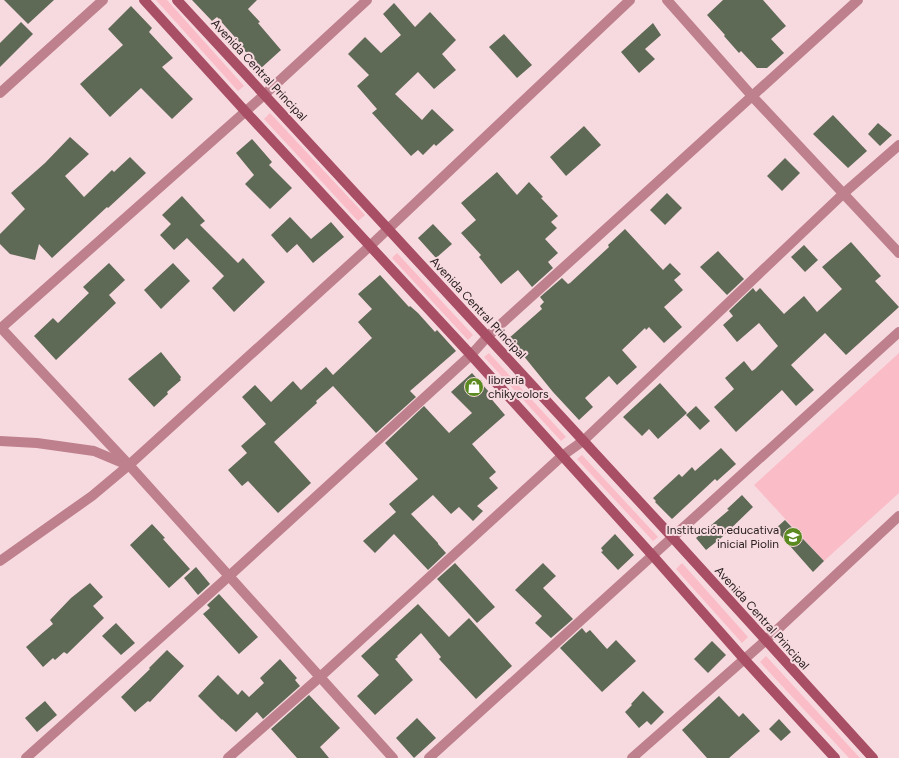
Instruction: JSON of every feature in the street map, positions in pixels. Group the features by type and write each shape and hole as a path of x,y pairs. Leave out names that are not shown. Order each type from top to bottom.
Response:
{"street":[{"path":"0,93 103,0"},
{"path":"144,0 471,354 833,757"},
{"name":"Avenida Central Principal","path":"177,0 488,336 873,758"},
{"path":"367,0 264,95 0,328 129,465 228,577 393,758"},
{"path":"0,561 92,496 129,465 370,246 387,228 630,0"},
{"path":"667,0 752,96 899,253"},
{"path":"26,758 228,577 471,354 488,336 858,0"},
{"path":"228,758 320,677 562,456 583,441 844,193 899,145"},
{"path":"429,758 899,332"},
{"path":"0,441 37,443 94,451 129,465"},
{"path":"632,758 765,641 899,516"}],"shaded area":[{"path":"156,0 167,0 244,86 238,91"},
{"path":"270,113 365,215 358,221 264,119"},
{"path":"397,253 473,335 468,340 392,258"},
{"path":"489,353 566,437 561,441 484,357"},
{"path":"899,353 899,493 824,561 754,485"},
{"path":"582,455 658,537 653,541 577,459"},
{"path":"682,563 748,637 742,643 676,569"},
{"path":"766,656 860,758 849,758 760,662"}],"building":[{"path":"4,0 54,0 28,24"},
{"path":"192,0 257,0 248,9 281,50 260,69 240,45 241,44 217,17 212,21"},
{"path":"723,0 763,0 786,26 771,39 784,53 767,68 757,68 741,51 739,53 707,15"},
{"path":"394,3 415,27 430,12 456,40 442,54 456,70 434,89 418,72 395,94 422,120 432,109 454,130 436,146 434,144 423,155 418,150 411,156 372,113 377,109 357,86 369,75 348,54 365,37 381,53 401,35 383,14"},
{"path":"131,6 152,28 149,32 173,58 162,67 193,99 172,119 141,88 110,117 80,84 123,45 108,29"},
{"path":"21,22 33,34 0,67 0,43"},
{"path":"653,23 661,35 645,49 655,59 639,73 621,52"},
{"path":"504,34 532,65 517,78 489,47"},
{"path":"833,115 867,151 848,168 813,134"},
{"path":"878,123 892,135 880,146 868,134"},
{"path":"584,126 601,145 566,176 550,157"},
{"path":"70,137 89,154 65,176 84,197 112,170 114,172 130,157 146,173 52,258 39,244 35,260 10,254 0,244 0,234 25,209 11,193 45,163"},
{"path":"252,139 272,162 269,165 292,188 270,209 245,184 254,175 236,153"},
{"path":"785,158 800,173 782,191 767,176"},
{"path":"497,172 517,195 529,182 543,197 541,198 558,216 551,222 557,228 545,239 558,253 548,262 553,268 532,287 518,270 501,284 479,257 481,255 461,233 476,220 461,203"},
{"path":"667,193 682,208 665,225 650,210"},
{"path":"182,196 205,221 200,225 238,263 243,258 265,282 234,312 212,288 224,276 187,238 174,250 160,235 171,224 162,215"},
{"path":"290,217 311,239 331,222 344,237 313,263 297,244 287,253 271,235"},
{"path":"433,224 452,244 436,258 418,238"},
{"path":"625,229 663,270 670,263 681,274 674,280 683,290 664,307 682,327 664,343 649,327 646,330 645,328 622,350 637,367 617,385 609,376 585,398 593,407 579,420 553,392 518,349 516,350 507,340 542,309 540,306 544,302 540,297 562,278 568,284 570,283 609,247 608,245"},
{"path":"851,242 881,276 875,281 899,307 846,355 825,333 791,365 814,390 796,406 782,390 736,432 714,407 734,389 725,378 744,361 752,371 778,346 759,323 737,342 723,325 733,316 729,311 753,288 756,292 760,288 784,314 804,296 817,312 842,289 822,267"},
{"path":"804,245 818,260 805,272 791,257"},
{"path":"718,251 744,279 727,295 700,267"},
{"path":"109,263 125,280 109,295 116,303 56,360 34,336 53,318 58,323 89,293 83,287"},
{"path":"173,263 190,281 161,309 144,290"},
{"path":"380,275 409,307 410,306 418,313 435,332 437,330 456,351 410,391 416,397 376,433 333,386 316,401 317,403 274,442 311,483 278,513 248,481 242,486 228,470 247,453 241,446 266,424 242,397 255,385 271,402 293,381 301,390 326,367 333,375 372,338 358,322 372,309 358,294"},
{"path":"161,352 181,377 181,380 167,392 168,394 154,407 128,379"},
{"path":"472,373 490,393 488,395 505,415 472,444 496,472 489,478 498,488 477,506 483,511 473,521 459,507 451,514 433,495 411,514 446,553 428,570 394,534 375,553 363,541 396,512 389,504 418,479 385,443 424,406 449,433 472,413 451,392"},
{"path":"660,383 687,413 658,439 649,429 642,436 623,417"},
{"path":"696,406 710,421 700,430 686,415"},
{"path":"721,448 736,464 717,481 715,479 672,519 655,502 656,501 653,498 679,474 682,477 692,467 695,471"},
{"path":"742,495 753,507 721,538 706,550 696,538 729,510 727,509"},
{"path":"785,520 824,561 813,572 775,529"},
{"path":"152,524 165,538 163,539 190,569 169,588 130,545"},
{"path":"615,534 634,555 618,570 601,552 603,551 601,548"},
{"path":"455,563 495,607 477,623 437,579"},
{"path":"543,563 556,576 543,588 573,619 551,638 535,623 542,616 515,590"},
{"path":"196,567 210,584 198,595 184,578"},
{"path":"90,583 103,597 93,606 104,618 67,654 64,652 55,660 53,658 43,667 26,647 53,624 50,620 71,598"},
{"path":"219,594 258,637 239,654 203,614 210,608 207,605"},
{"path":"418,604 449,637 469,618 512,666 476,699 439,659 441,657 421,633 395,659 413,680 375,715 357,696 379,675 361,656"},
{"path":"116,623 135,643 121,655 102,636"},
{"path":"582,628 586,633 590,630 607,649 616,640 636,661 602,692 560,648"},
{"path":"712,641 726,655 708,673 694,659"},
{"path":"167,650 184,666 150,702 148,701 135,712 121,697"},
{"path":"280,659 297,678 295,680 300,686 263,719 257,712 236,732 198,696 218,675 238,695 242,690 249,697 264,683 260,678"},
{"path":"643,691 664,712 651,725 647,721 639,728 625,712"},
{"path":"309,695 340,728 320,747 329,758 297,758 271,729"},
{"path":"719,696 739,717 743,713 760,731 729,758 707,758 682,730"},
{"path":"45,701 57,715 37,732 25,718"},
{"path":"417,718 436,738 414,758 396,738"},
{"path":"779,719 791,732 781,741 769,729"}],"place":[{"name":"librería chikycolors","path":"474,387"},
{"name":"Institución educativa inicial Piolin","path":"793,537"}]}
